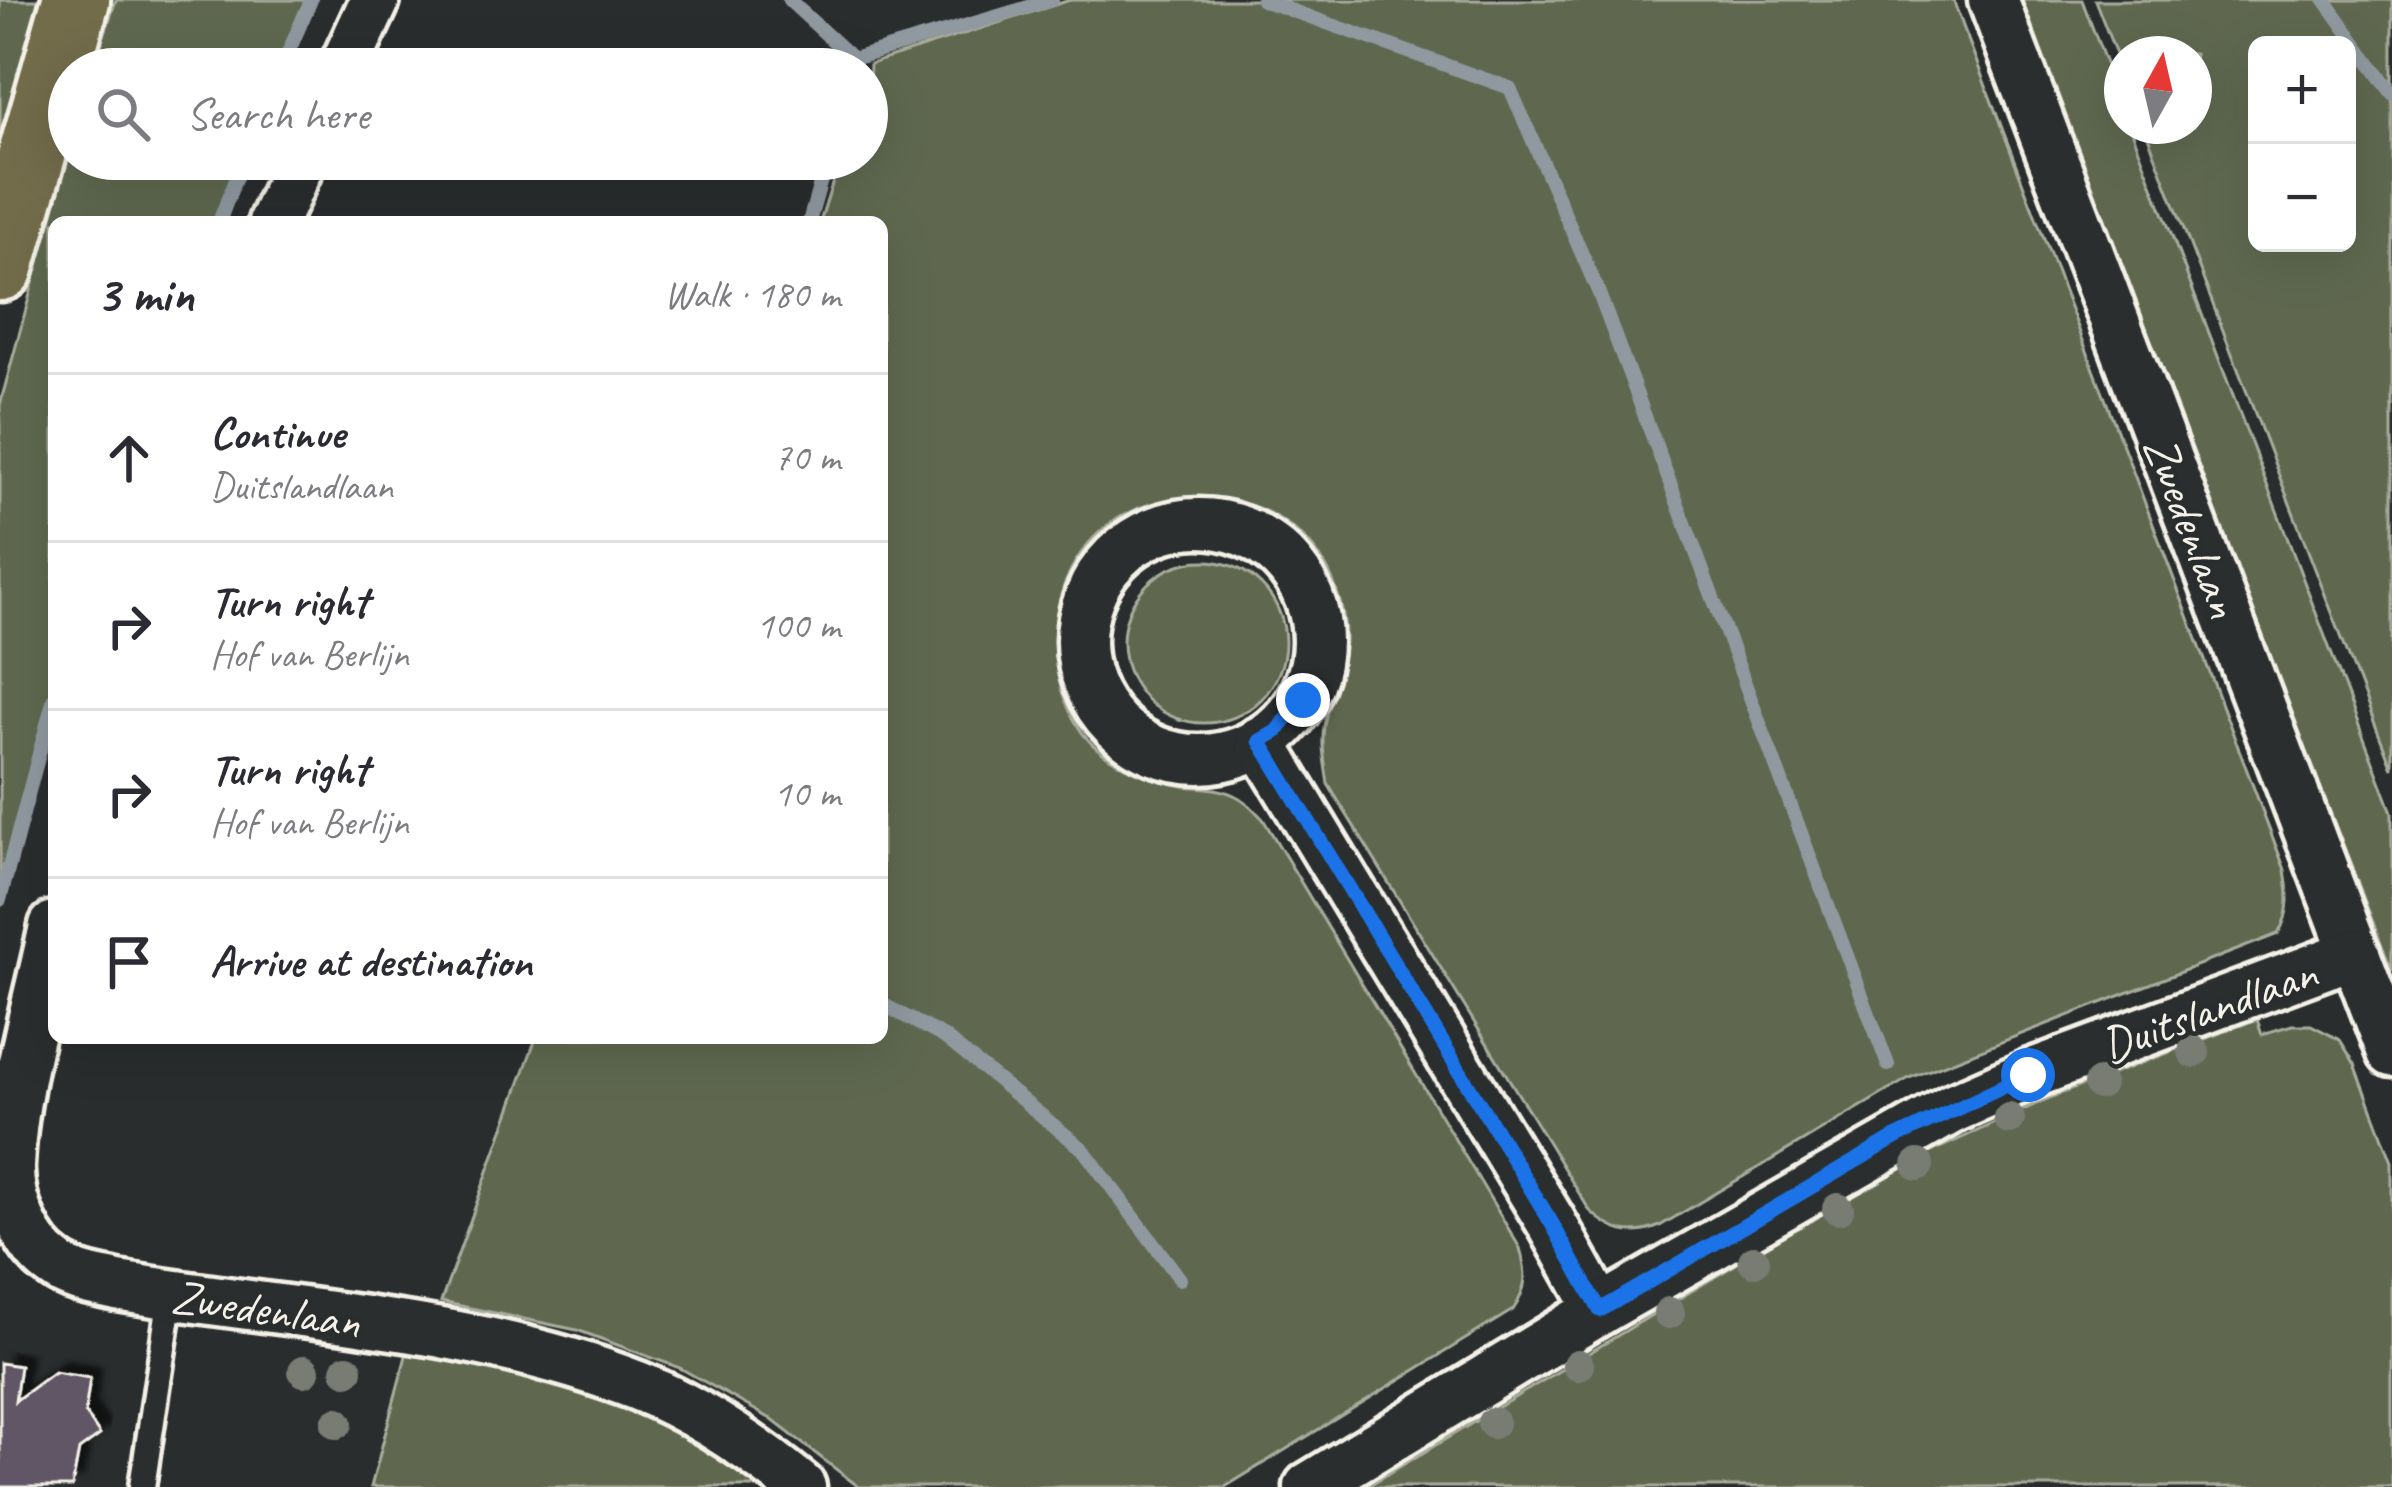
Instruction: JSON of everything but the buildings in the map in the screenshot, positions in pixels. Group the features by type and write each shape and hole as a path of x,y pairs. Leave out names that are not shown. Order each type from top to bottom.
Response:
{"highway":[{"path":"62,48 76,0"},
{"path":"0,267 48,98"}],"street":[{"path":"353,48 375,0"},
{"name":"Zwedenlaan","path":"1993,0 2392,1052"},
{"path":"276,216 292,180"},
{"path":"1186,522 1223,524 1258,537 1287,561 1308,592 1318,628 1316,665 1303,700 1276,732 1260,741 1240,753 1199,760 1158,753 1122,732 1096,701 1082,661 1082,620 1095,581 1119,552 1150,532 1186,522"},
{"path":"1260,741 1600,1310"},
{"name":"Duitslandlaan","path":"1309,1487 1600,1310 1953,1108 2028,1075 2356,953"},
{"name":"Zwedenlaan","path":"48,955 9,1169 14,1201 36,1247 55,1266 83,1279 426,1332 556,1360 640,1387 705,1420 754,1449 801,1487"}],"lane":[{"path":"142,1487 171,1295"}],"green space":[{"path":"0,0 59,0 0,197"},
{"path":"116,0 311,0 290,48 100,48"},
{"path":"1070,0 1953,0 2285,870 2288,903 2278,934 1909,1078 1660,1226 1640,1232 1614,1228 1590,1211 1328,784 1324,729 1343,657 1345,627 1336,589 1321,559 1301,535 1248,504 1186,497 1154,503 1098,533 1065,583 1054,644 1067,704 1090,742 1126,768 1183,786 1230,793 1263,819 1520,1248 1525,1280 1513,1310 1225,1487 859,1487 771,1419 680,1368 577,1330 441,1302 534,1044 888,1044 888,216 822,216 833,180 888,180 888,58"},
{"path":"2014,0 2082,0 2104,58 2104,144 2137,144 2392,812 2392,971"},
{"path":"2095,0 2392,0 2392,768 2151,144 2212,144 2212,36 2109,36"},
{"path":"61,180 235,180 221,216 51,216"},
{"path":"48,228 48,720 0,900 0,405"},
{"path":"1204,561 1235,567 1261,585 1279,611 1285,642 1279,673 1261,699 1235,717 1204,723 1173,717 1147,699 1129,673 1123,642 1129,611 1147,585 1173,567"},
{"path":"2257,1019 2262,1034 2311,1025 2340,1040 2355,1064 2392,1162 2392,1487 1366,1487 1929,1153 2054,1096"},
{"path":"407,1352 594,1397 678,1434 764,1487 371,1487"}],"waterway":[{"path":"290,48 311,0"},
{"path":"789,0 841,48"},
{"path":"888,49 1052,0"},
{"path":"1262,0 1510,88 1598,291 1888,1065"},
{"path":"2325,0 2392,93"},
{"path":"221,216 235,180"},
{"path":"811,216 821,180"},
{"path":"0,900 48,720"},
{"path":"888,1007 944,1037 1083,1149 1180,1279"}],"route":[{"path":"1303,700 1276,732 1260,741 1600,1310 1895,1138 2028,1075"}]}
